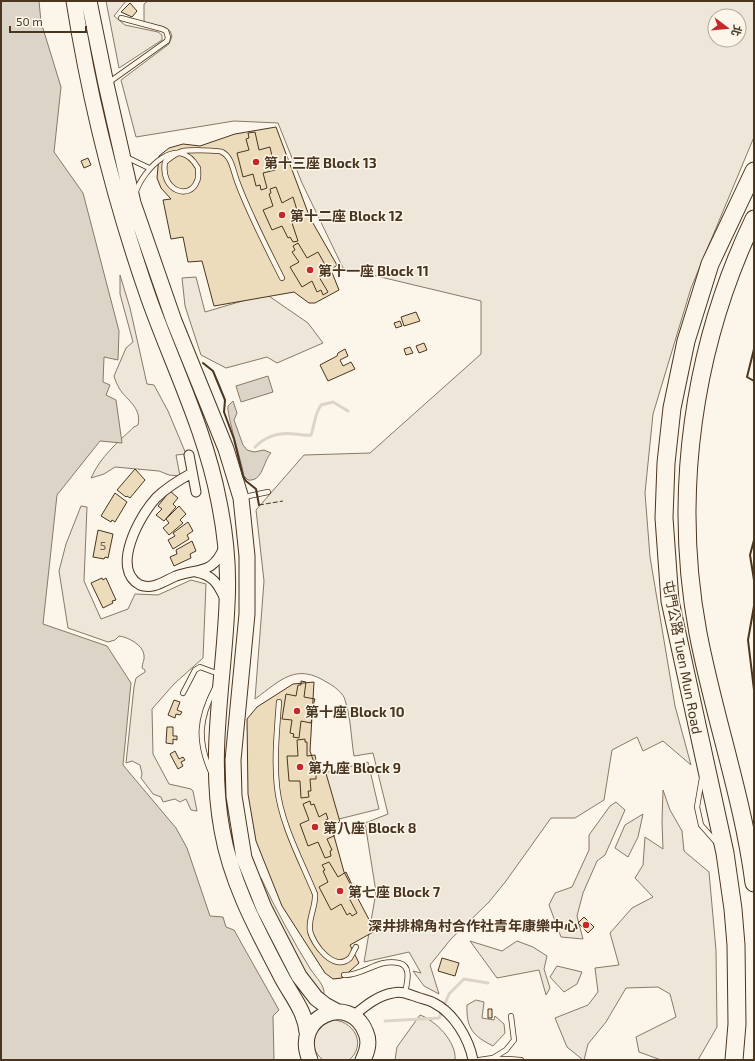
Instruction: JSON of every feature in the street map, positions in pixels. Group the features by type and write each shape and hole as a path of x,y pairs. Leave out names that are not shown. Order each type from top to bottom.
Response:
{"highway":[{"name":"屯門公路 Tuen Mun Road","path":"734,1060 737,1024 736,945 725,852 670,601 664,518 666,463 673,402 693,315 713,257 754,170"},
{"name":"屯門公路 Tuen Mun Road","path":"754,219 725,288 704,361 691,442 688,511 690,578 698,632 737,792 754,883"}],"main road":[{"path":"74,1 95,112 120,209 154,313 208,456 219,501 226,542 227,603 222,676 217,714 216,783 222,830 233,873 244,901 264,943 303,1012 307,1032 305,1042 306,1051 310,1060"},
{"path":"89,1 133,203 174,321 226,448 241,498 247,564 247,614 233,760 237,827 244,858 264,908 299,976 316,998 325,1006 336,1012 353,1016 360,1022 367,1036 366,1058"},
{"path":"307,1032 319,1017 327,1013 336,1012"}],"street":[{"path":"189,455 196,492"},
{"path":"192,473 163,492 146,510 133,536 128,557 127,568 129,575 134,581 147,587 154,586 178,575 196,572 216,561 221,555 226,542"},
{"path":"196,572 213,578 219,584 227,603"},
{"path":"353,1016 382,996 391,993 405,993 434,1003 450,1016 470,1046 473,1060"}],"lane":[{"path":"106,84 167,41 168,37 166,31 162,29 121,18"},
{"path":"133,203 139,183 149,168 165,156 184,151 199,152 215,149 223,152 230,159 237,181 258,230 282,278"},
{"path":"178,153 188,156 194,161 198,168 197,181 192,187 185,191 175,190 165,179 165,162 178,153"},
{"path":"122,154 149,168"},
{"path":"241,498 268,492"},
{"path":"183,693 192,674 200,667 222,676"},
{"path":"279,702 276,744 277,788 287,826 315,894 310,925 311,933 322,952 332,960 340,962 350,958 356,947"},
{"path":"344,975 352,974 382,963 392,961 401,963 406,966 408,972 405,993"},
{"path":"492,1058 506,1050 514,1040 511,1016"},
{"path":"479,1060 492,1058 521,1060"}],"shaded area":[{"path":"1,1 39,1 41,22 61,87 54,152 83,193 119,331 118,360 104,357 103,382 110,385 106,395 116,400 122,443 100,441 57,495 43,624 107,646 131,683 123,765 176,828 187,848 210,916 223,917 226,927 234,930 279,1010 273,1016 274,1060 1,1060"},
{"path":"106,1 126,1 114,16 125,25 158,32 162,35 162,40 119,68"},
{"path":"148,1 754,1 754,137 691,288 653,414 645,493 650,557 675,706 691,765 663,741 643,751 637,737 612,750 604,800 575,818 551,818 506,881 489,902 451,939 430,965 439,994 424,986 413,971 421,973 409,952 364,962 376,892 365,823 388,814 373,753 354,756 349,714 343,695 333,686 317,677 307,674 298,674 281,680 255,699 264,581 256,510 304,455 370,453 481,354 481,301 343,268 302,183 278,123 234,121 136,137 121,80 169,44 172,36 170,31 164,27 144,22 144,4"},
{"path":"120,275 130,308 147,384 154,385 168,411 186,454 176,455 180,476 169,475 159,471 115,467 104,474 91,478 110,450 138,425 139,419 136,409 119,388 114,376 126,348 133,342 120,294"},
{"path":"196,277 205,312 266,294 308,323 323,343 277,363 267,357 226,368 201,355 185,306 182,278"},
{"path":"268,376 273,392 241,402 236,386"},
{"path":"233,401 237,413 234,420 243,445 247,450 254,452 264,450 271,453 260,474 253,480 248,480 244,476 228,410 228,406"},
{"path":"81,506 87,507 84,581 101,619 128,609 135,594 158,595 191,580 206,584 203,658 174,684 152,709 153,754 169,784 191,789 193,791 197,811 191,810 186,799 180,802 175,799 163,802 161,797 153,794 141,778 142,774 140,765 132,761 126,763 134,687 136,678 145,672 142,668 144,657 141,648 131,640 123,637 119,636 115,640 108,642 68,628 59,571 66,544"},
{"path":"368,762 379,809 335,820 324,773"},
{"path":"663,790 670,810 682,831 684,851 709,872 716,950 717,1027 698,1060 661,1060 639,1052 636,1037 676,1017 670,994 658,987 626,988 606,1022 588,1044 583,1060 567,1047 555,1018 588,1005 598,992 595,968 619,965 610,933 632,908 653,897 635,878 643,865 645,837 663,849"},
{"path":"616,802 625,810 605,855 597,861 583,893 577,916 583,939 561,937 549,905 555,893 572,887 589,850 589,835 610,806"},
{"path":"643,814 638,837 628,857 615,848 625,825"},
{"path":"261,878 291,937 322,985 324,994 316,987 307,975 289,945 261,887"},
{"path":"470,941 502,951 517,941 533,947 547,956 544,969 550,988 546,995 539,970 497,978"},
{"path":"557,966 582,972 577,984 564,992 550,977"},
{"path":"476,1000 484,1002 482,1018 494,1020 495,1016 504,1024 505,1033 493,1046 476,1035 468,1020 467,1005"},
{"path":"420,1015 432,1022 449,1039 455,1053 455,1060 395,1060 397,1047"},
{"path":"335,1020 348,1026 353,1030 356,1036 358,1042 357,1048 349,1060 323,1060 315,1048 315,1036 318,1031 328,1022"}],"building":[{"path":"130,3 137,11 132,17 121,12"},
{"path":"276,127 310,218 337,265 331,270 339,290 315,303 309,303 294,292 214,306 202,261 188,262 183,237 171,239 163,200 171,199 161,188 157,178 159,156 169,148 183,144 200,146 235,134"},
{"name":"第十三座 Block 13","path":"255,132 259,150 270,147 275,170 263,173 267,188 261,190 260,185 256,186 253,174 243,177 237,153 249,150 246,139 249,138 248,133"},
{"path":"88,158 91,165 84,168 81,161"},
{"name":"第十二座 Block 12","path":"276,187 282,203 293,197 300,220 292,223 298,241 293,242 290,237 288,238 282,226 272,230 263,210 273,206 269,194 271,193 270,189"},
{"name":"第十一座 Block 11","path":"298,243 307,258 318,252 329,272 319,277 328,292 323,295 321,290 317,292 312,281 302,287 290,267 299,262 292,252 295,250 293,246"},
{"path":"416,312 420,321 404,326 401,317"},
{"path":"400,321 402,326 396,328 394,323"},
{"path":"424,343 427,350 419,353 416,346"},
{"path":"410,347 413,353 406,355 404,349"},
{"path":"345,349 348,356 340,360 343,366 351,362 355,369 328,381 320,365 337,356 338,353"},
{"path":"135,469 145,480 130,498 127,496 126,497 117,490"},
{"path":"170,491 178,498 173,504 176,507 164,521 156,515 162,509 158,506"},
{"path":"115,493 127,502 115,522 112,520 111,522 101,516"},
{"path":"179,506 186,514 180,520 183,523 169,535 163,528 169,523 166,519"},
{"path":"188,522 193,531 187,535 189,539 173,549 168,540 175,536 173,533"},
{"path":"98,530 113,534 108,558 105,557 104,559 93,557"},
{"path":"192,541 196,551 190,554 191,558 174,566 170,557 177,554 176,550"},
{"path":"102,578 103,580 106,578 116,600 112,601 113,603 103,608 91,583"},
{"name":"第十座 Block 10","path":"301,681 306,682 304,697 315,699 310,716 312,717 311,723 301,721 299,738 293,737 294,734 290,733 292,720 282,719 286,694 296,696 298,685 301,685"},
{"path":"314,682 310,751 317,771 325,770 340,822 331,825 344,872 375,931 350,945 359,963 342,978 333,979 325,973 282,906 256,841 248,794 247,719 257,707 293,684"},
{"path":"174,700 180,702 177,710 182,712 180,715 176,714 175,718 168,715"},
{"path":"167,727 173,727 173,736 177,736 177,740 173,739 173,744 166,743"},
{"name":"第九座 Block 9","path":"305,739 305,742 307,742 307,756 315,755 316,761 313,761 313,773 316,773 316,779 310,779 311,791 308,791 309,797 301,798 300,781 289,781 287,756 298,756 297,740"},
{"path":"175,751 179,759 183,757 185,760 181,762 183,766 178,769 170,754"},
{"name":"第八座 Block 8","path":"310,801 311,805 314,804 319,817 326,813 328,819 325,820 334,836 327,839 332,850 330,851 331,856 325,858 318,842 308,846 300,824 309,820 303,804"},
{"name":"第七座 Block 7","path":"329,862 338,877 346,872 354,889 356,887 359,893 349,898 357,913 352,916 350,913 347,915 341,904 331,910 319,887 328,882 322,865"},
{"name":"深井排棉角村合作社青年康樂中心","path":"584,917 594,927 588,933 578,923"},
{"path":"442,958 459,963 455,976 438,971"},
{"path":"488,1009 492,1009 492,1018 488,1018"}],"waterway":[{"path":"255,447 264,440 278,434 311,435 316,416 321,405 333,402 348,411"},
{"path":"385,1021 439,1018 449,994 464,979 488,983"}],"fence":[{"path":"259,505 283,501"}],"wall":[{"path":"754,349 747,377 754,381"},
{"path":"203,363 213,371 225,400 224,412 234,439 243,476 246,481 256,489 259,505"},
{"path":"754,540 750,555 754,580"},
{"path":"754,606 748,640 754,690"}],"place":[{"name":"第十三座 Block 13","path":"256,162"},
{"name":"第十二座 Block 12","path":"282,215"},
{"name":"第十一座 Block 11","path":"310,270"},
{"name":"第十座 Block 10","path":"297,711"},
{"name":"第九座 Block 9","path":"300,767"},
{"name":"第八座 Block 8","path":"315,827"},
{"name":"第七座 Block 7","path":"340,891"},
{"name":"深井排棉角村合作社青年康樂中心","path":"586,925"}]}
